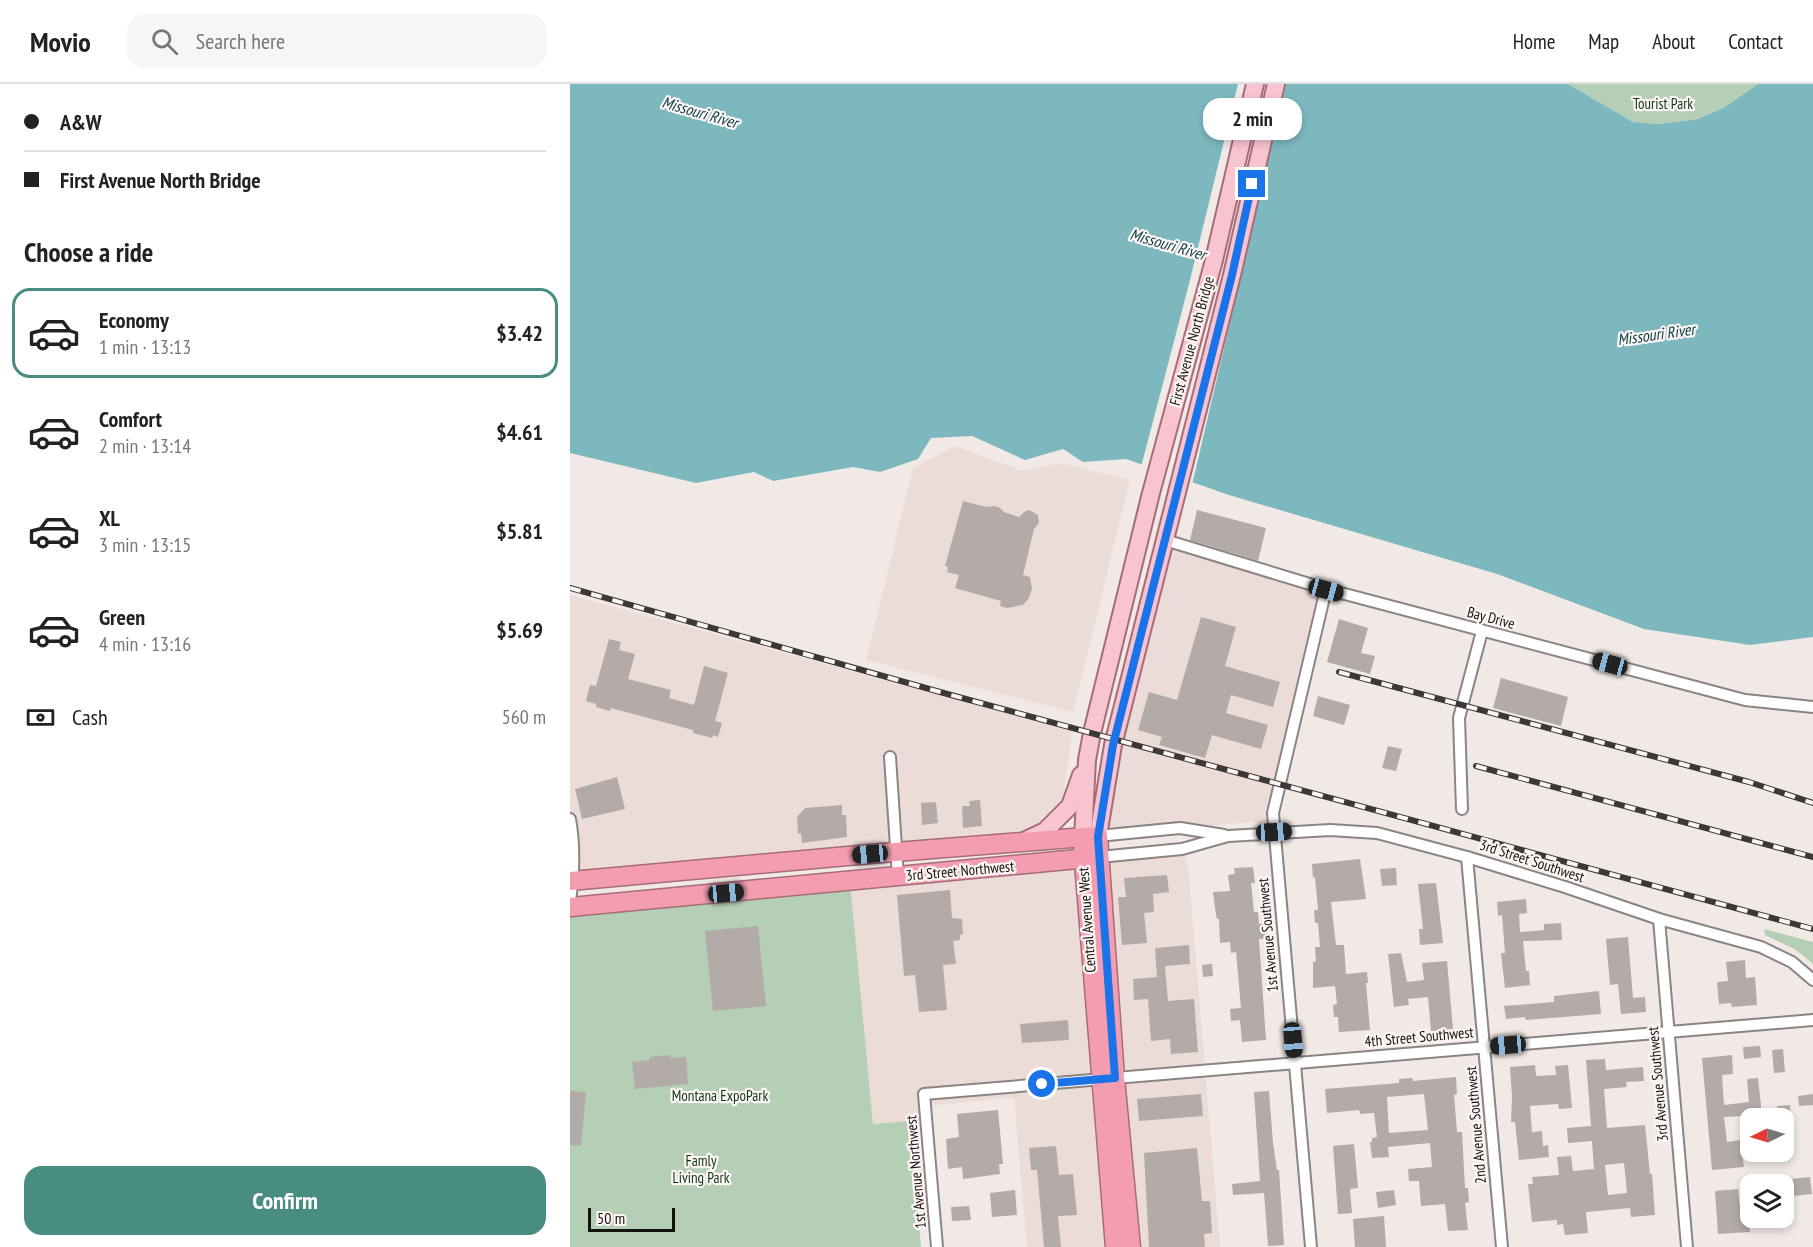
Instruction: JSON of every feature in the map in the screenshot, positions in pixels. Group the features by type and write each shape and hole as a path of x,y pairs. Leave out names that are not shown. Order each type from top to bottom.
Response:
{"highway":[{"name":"3rd Street Northwest","path":"572,880 1091,838"},
{"name":"Central Avenue West","path":"1091,838 1108,1079 1115,1247"},
{"name":"3rd Street Northwest","path":"570,907 1091,859"},
{"name":"Central Avenue West","path":"1108,1079 1131,1247"}],"main road":[{"name":"First Avenue North Bridge","path":"1151,493 1214,260 1255,84"},
{"name":"First Avenue North Bridge","path":"1175,499 1232,275 1276,84"},
{"name":"Central Avenue West","path":"1091,838 1087,760 1151,493"},
{"name":"Central Avenue West","path":"1091,838 1175,499"},
{"path":"1020,843 1045,831 1070,806 1087,760"}],"street":[{"name":"Bay Drive","path":"1165,540 1326,590 1745,700 1813,707"},
{"name":"1st Avenue Southwest","path":"1311,1247 1273,813 1326,590"},
{"path":"1462,809 1459,718 1482,631"},
{"path":"890,757 898,877"},
{"path":"570,819 573,839 570,901"},
{"name":"3rd Street Southwest","path":"1091,838 1180,828 1228,836"},
{"name":"3rd Street Southwest","path":"1091,859 1182,849 1228,836 1330,830 1377,833 1467,856 1659,919 1761,947 1792,962 1813,980"},
{"name":"2nd Avenue Southwest","path":"1467,856 1502,1247"},
{"name":"3rd Avenue Southwest","path":"1659,919 1687,1247"},
{"name":"4th Street Southwest","path":"924,1094 1813,1020"},
{"name":"1st Avenue Northwest","path":"924,1094 937,1247"}],"shaded area":[{"path":"955,446 1023,471 1060,463 1130,480 1073,712 866,660 913,468"},
{"path":"1165,540 1326,589 1273,820 1098,836"},
{"path":"570,595 1072,731 1063,797 1045,831 570,884"},
{"path":"1182,849 1188,866 1220,1247 1132,1247 1099,857"},
{"path":"1083,860 1115,1247 1027,1247 1014,1098 926,1106 926,1120 873,1124 850,881"}],"green space":[{"name":"Tourist Park","path":"1568,84 1758,84 1725,107 1698,119 1660,124 1633,122"},
{"name":"Montana ExpoPark","path":"850,881 873,1124 910,1121 921,1247 570,1247 570,907"},
{"path":"1764,929 1813,942 1813,964 1796,950 1765,935"}],"water":[{"name":"Missouri River","path":"570,84 1568,84 1633,122 1660,124 1698,119 1725,107 1758,84 1813,84 1813,637 1750,645 1644,629 1497,574 1229,495 1126,459 1083,462 1063,449 1025,460 972,436 931,438 918,459 880,472 853,467 773,481 754,472 696,483 570,453"}],"pier":[{"path":"1238,84 1286,84 1192,485 1141,467"}],"building":[{"path":"963,501 986,507 995,506 1019,517 1029,510 1038,515 1039,523 1034,529 1023,575 1030,577 1032,589 1023,605 1007,608 1000,606 1001,601 955,588 959,575 947,572 948,567 945,566"},
{"path":"1197,510 1266,528 1258,561 1190,540"},
{"path":"1201,617 1236,627 1225,666 1280,682 1273,707 1231,695 1226,713 1268,725 1261,749 1212,735 1205,758 1159,745 1162,737 1138,730 1149,692 1177,700"},
{"path":"1339,619 1368,628 1361,653 1375,656 1370,674 1327,662"},
{"path":"609,639 621,642 619,650 635,654 628,679 671,690 669,698 694,705 704,666 728,673 715,721 722,723 718,737 713,735 712,738 693,733 693,730 611,708 610,711 586,701 590,685 596,686"},
{"path":"1501,678 1568,697 1561,726 1493,708"},
{"path":"1318,696 1350,705 1344,725 1313,716"},
{"path":"1388,746 1402,749 1396,771 1382,768"},
{"path":"617,777 625,809 582,819 575,789"},
{"path":"980,800 982,826 963,828 962,806 970,806 969,801"},
{"path":"936,802 938,823 922,825 921,803"},
{"path":"842,805 842,815 846,815 847,837 802,843 801,833 798,834 797,817 805,808"},
{"path":"1360,859 1366,899 1331,902 1336,945 1344,945 1346,974 1367,972 1370,1030 1339,1032 1338,1017 1334,1017 1333,1005 1337,1004 1335,986 1313,988 1315,947 1320,947 1318,923 1315,923 1314,910 1318,910 1312,864"},
{"path":"1253,867 1255,883 1251,883 1254,912 1258,912 1259,924 1266,923 1268,939 1259,939 1266,1040 1242,1042 1240,1020 1231,1021 1230,1009 1241,1008 1236,952 1231,953 1230,942 1220,943 1219,919 1216,915 1213,892 1230,891 1228,875 1235,874 1234,868"},
{"path":"1396,868 1397,885 1382,886 1380,869"},
{"path":"1167,875 1169,892 1153,894 1154,912 1144,913 1147,943 1122,945 1118,897 1126,897 1124,878"},
{"path":"1436,883 1443,943 1420,945 1419,929 1423,929 1418,884"},
{"path":"950,890 952,918 962,919 963,934 960,935 960,940 953,941 956,964 943,965 947,1010 919,1012 915,975 904,976 897,895"},
{"path":"1526,899 1527,913 1519,914 1520,932 1544,930 1544,924 1561,923 1562,940 1523,941 1530,985 1505,988 1501,953 1505,953 1502,915 1498,916 1497,902"},
{"path":"758,926 766,1006 713,1011 705,931"},
{"path":"1628,937 1633,998 1645,997 1646,1012 1621,1014 1618,984 1610,985 1606,939"},
{"path":"1189,945 1190,964 1165,966 1168,1001 1194,999 1198,1052 1171,1054 1170,1039 1151,1041 1148,999 1134,1000 1133,979 1157,977 1155,948"},
{"path":"1401,953 1407,982 1424,980 1422,963 1447,961 1453,1029 1431,1031 1428,997 1408,999 1409,1005 1394,1007 1388,954"},
{"path":"1745,960 1746,978 1755,977 1757,1005 1732,1007 1731,1003 1719,1004 1717,982 1728,981 1726,962"},
{"path":"1212,964 1213,976 1203,977 1202,965"},
{"path":"1599,991 1601,1014 1526,1020 1525,1017 1506,1019 1504,1006 1554,1002 1554,996"},
{"path":"1068,1020 1069,1040 1022,1043 1020,1024"},
{"path":"1760,1046 1761,1057 1744,1059 1743,1047"},
{"path":"1783,1049 1785,1072 1774,1073 1772,1050"},
{"path":"670,1055 671,1058 686,1057 688,1084 635,1089 632,1062"},
{"path":"1732,1055 1733,1074 1722,1075 1724,1105 1749,1102 1747,1079 1758,1078 1761,1108 1740,1108 1740,1116 1724,1117 1727,1142 1740,1140 1740,1162 1743,1162 1744,1167 1712,1170 1702,1058"},
{"path":"1605,1059 1606,1070 1643,1067 1644,1081 1626,1082 1627,1087 1604,1089 1607,1128 1645,1125 1655,1215 1631,1217 1630,1208 1586,1212 1588,1233 1565,1235 1563,1224 1557,1225 1557,1220 1532,1222 1528,1184 1533,1184 1532,1177 1559,1175 1557,1157 1571,1156 1573,1171 1594,1169 1592,1141 1568,1143 1567,1128 1591,1126 1586,1060","holes":["1624,1163 1627,1193 1608,1195 1605,1165"]},
{"path":"1535,1065 1536,1076 1556,1075 1555,1066 1568,1065 1572,1108 1559,1109 1558,1104 1530,1106 1532,1132 1542,1131 1543,1146 1548,1145 1549,1157 1519,1160 1515,1122 1511,1122 1510,1067"},
{"path":"1456,1077 1457,1094 1454,1095 1457,1132 1462,1132 1465,1188 1468,1188 1469,1202 1465,1203 1468,1230 1448,1231 1445,1204 1421,1206 1419,1181 1409,1181 1408,1169 1432,1167 1430,1143 1388,1147 1389,1157 1372,1158 1370,1142 1372,1138 1377,1137 1374,1113 1360,1114 1359,1110 1327,1113 1325,1089 1399,1083 1399,1079 1412,1078 1413,1081","holes":["1424,1094 1428,1130 1389,1133 1387,1097"]},
{"path":"570,1091 586,1092 581,1146 570,1145"},
{"path":"1269,1091 1273,1143 1277,1170 1279,1170 1284,1245 1268,1246 1264,1193 1233,1195 1232,1184 1260,1181 1254,1092"},
{"path":"1201,1094 1203,1116 1139,1121 1137,1099"},
{"path":"1813,1094 1813,1105 1799,1106 1798,1096"},
{"path":"1790,1105 1790,1108 1777,1108 1777,1106"},
{"path":"998,1110 1003,1164 999,1164 1000,1174 963,1179 962,1167 948,1169 946,1139 959,1137 957,1114"},
{"path":"1354,1144 1358,1188 1350,1189 1352,1213 1338,1214 1333,1146"},
{"path":"1056,1146 1059,1175 1073,1174 1077,1215 1058,1216 1061,1247 1044,1247 1037,1170 1031,1170 1029,1148"},
{"path":"1197,1148 1202,1201 1210,1201 1212,1233 1204,1234 1205,1247 1149,1247 1144,1153"},
{"path":"1810,1177 1812,1194 1794,1196 1794,1179"},
{"path":"1738,1189 1740,1228 1750,1228 1750,1232 1718,1234 1715,1191"},
{"path":"1015,1190 1017,1215 992,1217 990,1193"},
{"path":"1394,1190 1396,1205 1378,1208 1376,1192"},
{"path":"969,1206 971,1220 952,1221 951,1207"},
{"path":"1384,1216 1386,1247 1355,1247 1353,1219"}],"railway":[{"path":"570,588 940,692 1813,929"},
{"path":"1339,672 1749,782 1813,803"},
{"path":"1476,766 1813,857"}],"route":[{"path":"1042,1084 1115,1078 1098,837 1113,745 1232,275 1252,184"}],"park label":[{"name":"Famly Living Park","path":"701,1170"}]}
